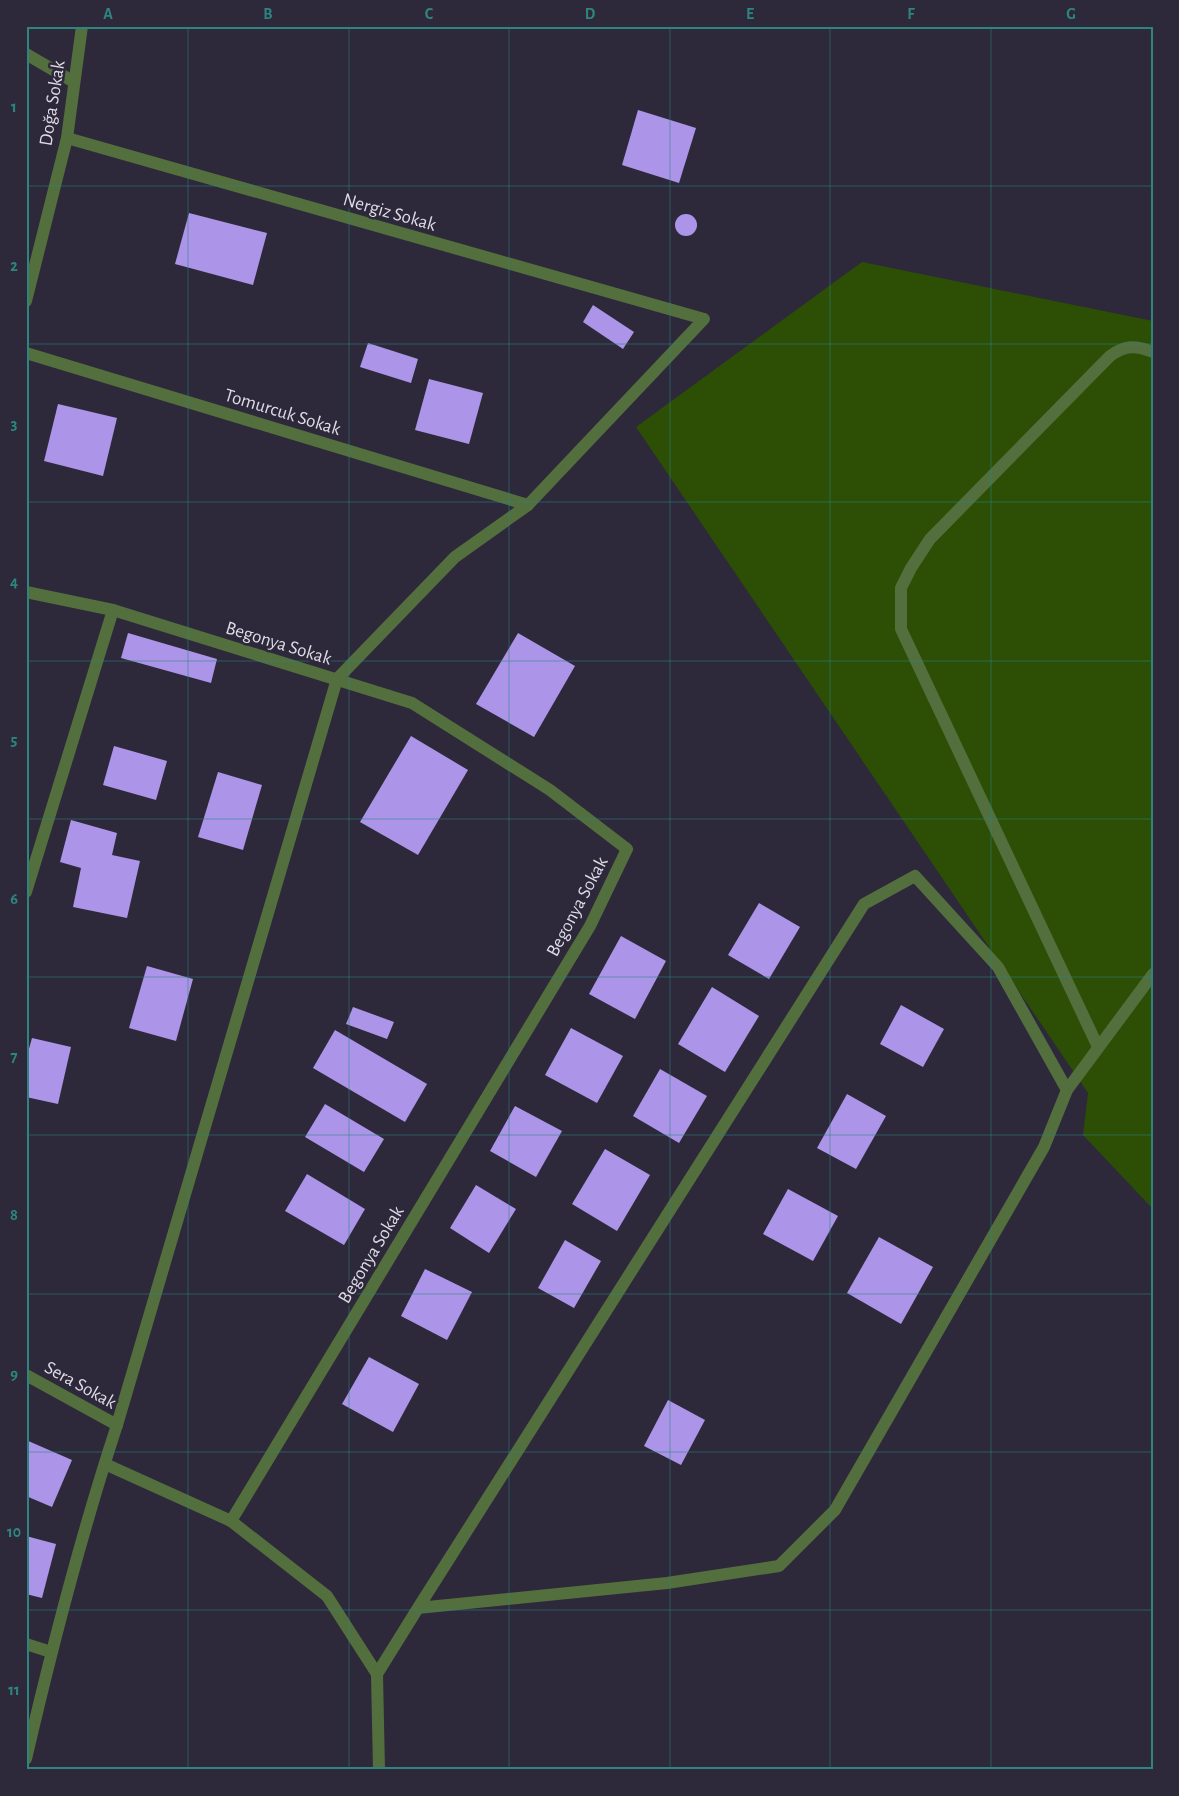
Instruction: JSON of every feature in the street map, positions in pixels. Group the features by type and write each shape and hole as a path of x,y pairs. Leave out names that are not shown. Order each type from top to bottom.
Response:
{"street":[{"name":"Doğa Sokak","path":"26,302 67,138 82,26"},
{"path":"26,54 74,82"},
{"name":"Nergiz Sokak","path":"67,138 704,319 528,504"},
{"path":"1098,1047 901,629 901,588 911,568 930,539 1110,356 1122,347 1143,348 1153,352"},
{"name":"Tomurcuk Sokak","path":"26,353 528,504"},
{"path":"26,1759 51,1652 105,1464 337,679 455,557 528,504"},
{"name":"Begonya Sokak","path":"26,592 113,610 412,703 550,790 627,849 590,926 231,1522"},
{"path":"26,892 113,610"},
{"path":"377,1674 864,904 915,876 998,967 1067,1090"},
{"path":"418,1608 667,1583 779,1566 835,1510 1044,1147 1067,1090 1153,974"},
{"name":"Sera Sokak","path":"26,1375 118,1425"},
{"path":"105,1464 231,1522 327,1596 377,1674 379,1770"},
{"path":"26,1644 51,1652"}],"green space":[{"path":"862,262 1153,321 1153,1209 1083,1135 1088,1093 636,427"}],"building":[{"path":"638,110 696,128 679,183 622,165"},
{"path":"189,213 267,233 253,285 175,264"},
{"path":"686,214 694,217 697,225 694,233 686,236 678,233 675,225 678,217"},
{"path":"593,305 634,332 623,349 583,322"},
{"path":"368,343 418,359 411,383 360,367"},
{"path":"429,379 483,393 469,444 415,430"},
{"path":"58,404 117,418 103,476 44,461"},
{"path":"128,633 217,659 211,683 121,658"},
{"path":"518,633 575,666 534,737 476,704"},
{"path":"411,736 468,770 418,855 360,822"},
{"path":"114,746 167,761 156,800 103,785"},
{"path":"218,772 262,785 243,850 198,837"},
{"path":"71,820 117,833 112,855 140,861 127,918 73,907 81,868 60,862"},
{"path":"759,903 800,927 769,979 728,955"},
{"path":"621,936 666,961 635,1019 589,994"},
{"path":"147,966 193,979 176,1041 129,1028"},
{"path":"712,987 759,1016 725,1072 678,1044"},
{"path":"901,1005 944,1029 923,1067 880,1044"},
{"path":"353,1007 394,1022 387,1039 346,1024"},
{"path":"571,1028 623,1056 597,1103 545,1075"},
{"path":"335,1030 427,1084 405,1122 313,1068"},
{"path":"32,1038 71,1047 58,1104 26,1097 26,1056"},
{"path":"660,1069 707,1096 679,1143 633,1116"},
{"path":"847,1094 886,1116 856,1169 817,1148"},
{"path":"325,1104 384,1139 364,1172 305,1137"},
{"path":"515,1106 562,1131 536,1177 490,1151"},
{"path":"605,1149 650,1175 617,1231 572,1204"},
{"path":"307,1174 365,1209 344,1245 285,1211"},
{"path":"476,1185 516,1209 489,1253 450,1228"},
{"path":"788,1189 838,1216 813,1261 763,1234"},
{"path":"879,1237 933,1267 901,1324 847,1293"},
{"path":"565,1240 601,1261 574,1308 538,1288"},
{"path":"425,1269 472,1292 447,1340 401,1316"},
{"path":"369,1357 419,1384 393,1432 342,1404"},
{"path":"668,1400 705,1420 681,1465 644,1446"},
{"path":"26,1440 72,1460 52,1507 26,1496"},
{"path":"26,1536 56,1544 42,1598 26,1594"}]}
